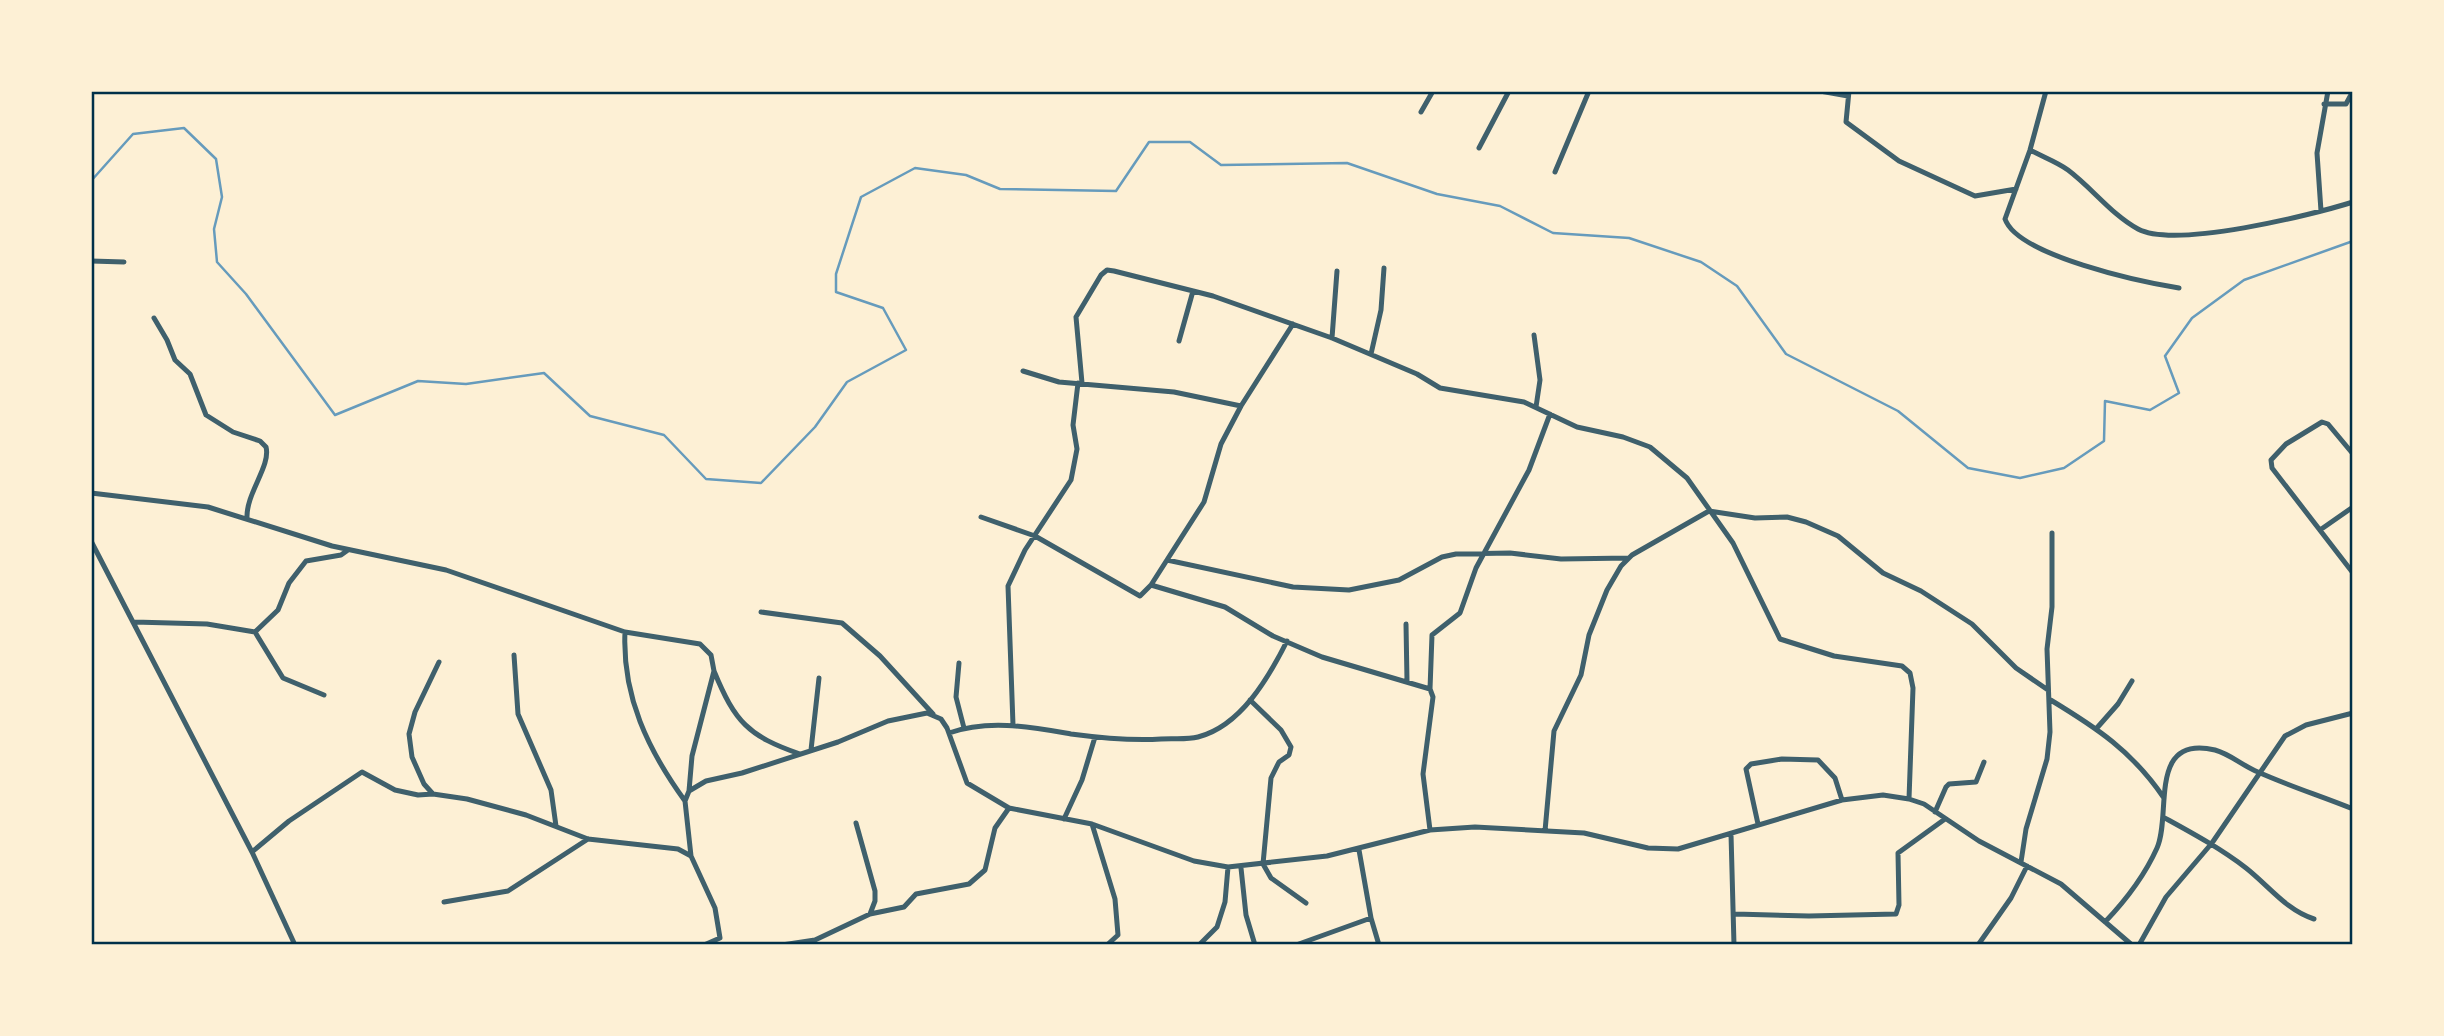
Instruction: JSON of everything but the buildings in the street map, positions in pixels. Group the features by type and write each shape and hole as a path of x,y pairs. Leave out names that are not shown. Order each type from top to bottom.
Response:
{"street":[{"path":"1421,112 1433,91"},
{"path":"1479,148 1509,91"},
{"path":"1555,172 1589,91"},
{"path":"1820,91 1848,93 1847,124 1899,161 1975,196 2016,189"},
{"path":"2046,91 2030,150 2005,219 2017,234 2112,276 2179,288"},
{"path":"2321,211 2317,153 2328,91"},
{"path":"2324,104 2346,104 2353,91"},
{"path":"2030,150 2067,169 2126,221 2152,234 2214,232 2321,211 2353,201"},
{"path":"91,261 124,262"},
{"path":"1371,354 1381,310 1384,268"},
{"path":"1013,725 1008,586 1015,568 1065,490 1074,469 1077,449 1073,425 1080,383 1076,317 1104,272 1114,271 1194,291 1293,324 1417,374 1440,388 1503,397 1536,407 1577,427 1623,436 1650,447 1687,478 1733,543 1780,639 1834,656 1902,666 1910,673 1913,688 1909,799"},
{"path":"1332,338 1337,271"},
{"path":"1179,341 1194,291"},
{"path":"154,318 175,360 190,374 206,415 233,432 260,441 266,447 266,458 248,501 247,518"},
{"path":"981,517 1035,536 1140,596 1151,585 1204,502 1218,452 1241,406 1293,324"},
{"path":"1534,335 1540,380 1536,407"},
{"path":"1023,370 1059,382 1174,392 1241,406"},
{"path":"1430,830 1423,774 1433,697 1430,689 1432,635 1460,613 1483,554 1519,492 1549,414"},
{"path":"2353,454 2328,424 2322,422 2286,444 2272,460 2272,468 2353,573"},
{"path":"91,493 183,502 247,518 348,550 454,572 625,632 700,644 711,654 714,671 728,704 745,726 764,741 800,754"},
{"path":"2320,530 2353,507"},
{"path":"1545,831 1556,725 1581,675 1597,611 1621,565 1709,511 1755,518 1787,517 1838,536 1883,573 1912,586 1972,624 2016,668 2048,690"},
{"path":"1978,945 2011,898 2024,864 2026,829 2047,759 2052,533"},
{"path":"91,541 252,852 295,945"},
{"path":"255,632 278,610 289,583 306,561 341,555 348,550"},
{"path":"1167,560 1293,587 1349,590 1399,580 1441,557 1510,553 1561,559 1629,558"},
{"path":"1151,585 1225,607 1263,631 1338,663 1430,689"},
{"path":"761,612 832,620 849,628 880,656 949,733 967,783 1009,808 1092,824 1194,862 1241,868 1359,850 1430,830 1475,827 1584,833 1663,849 1689,847 1842,800 1883,795 1924,804 1945,819 2061,884 2132,945"},
{"path":"134,622 207,624 255,632 284,678 324,695"},
{"path":"1406,624 1407,681"},
{"path":"625,632 629,693 661,765 685,801 691,856 715,908 723,945"},
{"path":"949,733 964,728 1013,725 1131,741 1198,737 1230,719 1250,700 1270,674 1287,641"},
{"path":"514,655 518,714 551,790 556,826"},
{"path":"433,794 419,776 410,751 409,734 415,712 439,662"},
{"path":"959,663 956,707 964,728"},
{"path":"685,801 689,791 692,757 714,671"},
{"path":"811,750 819,678"},
{"path":"2096,729 2132,681"},
{"path":"2049,699 2133,757 2164,798"},
{"path":"1250,700 1281,730 1291,747 1289,755 1279,762 1271,778 1263,864 1271,878 1306,902"},
{"path":"689,791 706,781 800,754 896,719 922,713 935,716"},
{"path":"2139,945 2166,897 2212,843 2285,736 2293,730 2353,713"},
{"path":"1064,818 1082,780 1095,737"},
{"path":"2105,922 2134,890 2159,846 2167,770 2178,757 2188,752 2215,750 2261,774 2353,809"},
{"path":"1758,824 1746,769 1751,764 1818,760 1835,778 1842,800"},
{"path":"1935,812 1946,787 1976,782 1984,762"},
{"path":"252,852 289,821 362,772 395,790 418,795 433,794 467,799 556,826 588,839 678,849 691,856"},
{"path":"782,945 823,937 870,914 904,907 916,894 955,888 980,876 988,865 989,844 995,828 1009,808"},
{"path":"2163,817 2212,843 2249,870 2293,911 2314,919"},
{"path":"1735,914 1896,914 1899,905 1898,853 1945,819"},
{"path":"856,823 875,891 875,901 870,914"},
{"path":"1092,824 1117,915 1118,935 1107,945"},
{"path":"1731,834 1734,945"},
{"path":"444,902 508,891 588,839"},
{"path":"1359,850 1371,918 1379,945"},
{"path":"1199,945 1217,927 1225,902 1228,867"},
{"path":"1241,868 1246,915 1255,945"},
{"path":"1296,945 1371,918"},
{"path":"704,945 720,938"}],"waterway":[{"path":"91,181 133,134 184,128 216,159 222,197 214,229 217,262 246,294 335,415 418,381 466,384 544,373 590,416 664,435 706,479 761,483 815,427 847,382 906,350 883,308 836,292 836,274 861,197 915,168 966,175 1000,189 1116,191 1149,142 1190,142 1221,165 1347,163 1437,194 1500,206 1553,233 1629,238 1701,262 1737,286 1786,354 1898,411 1968,468 2020,478 2064,468 2104,441 2105,401 2150,410 2179,393 2165,356 2192,318 2244,280 2353,241"}]}
